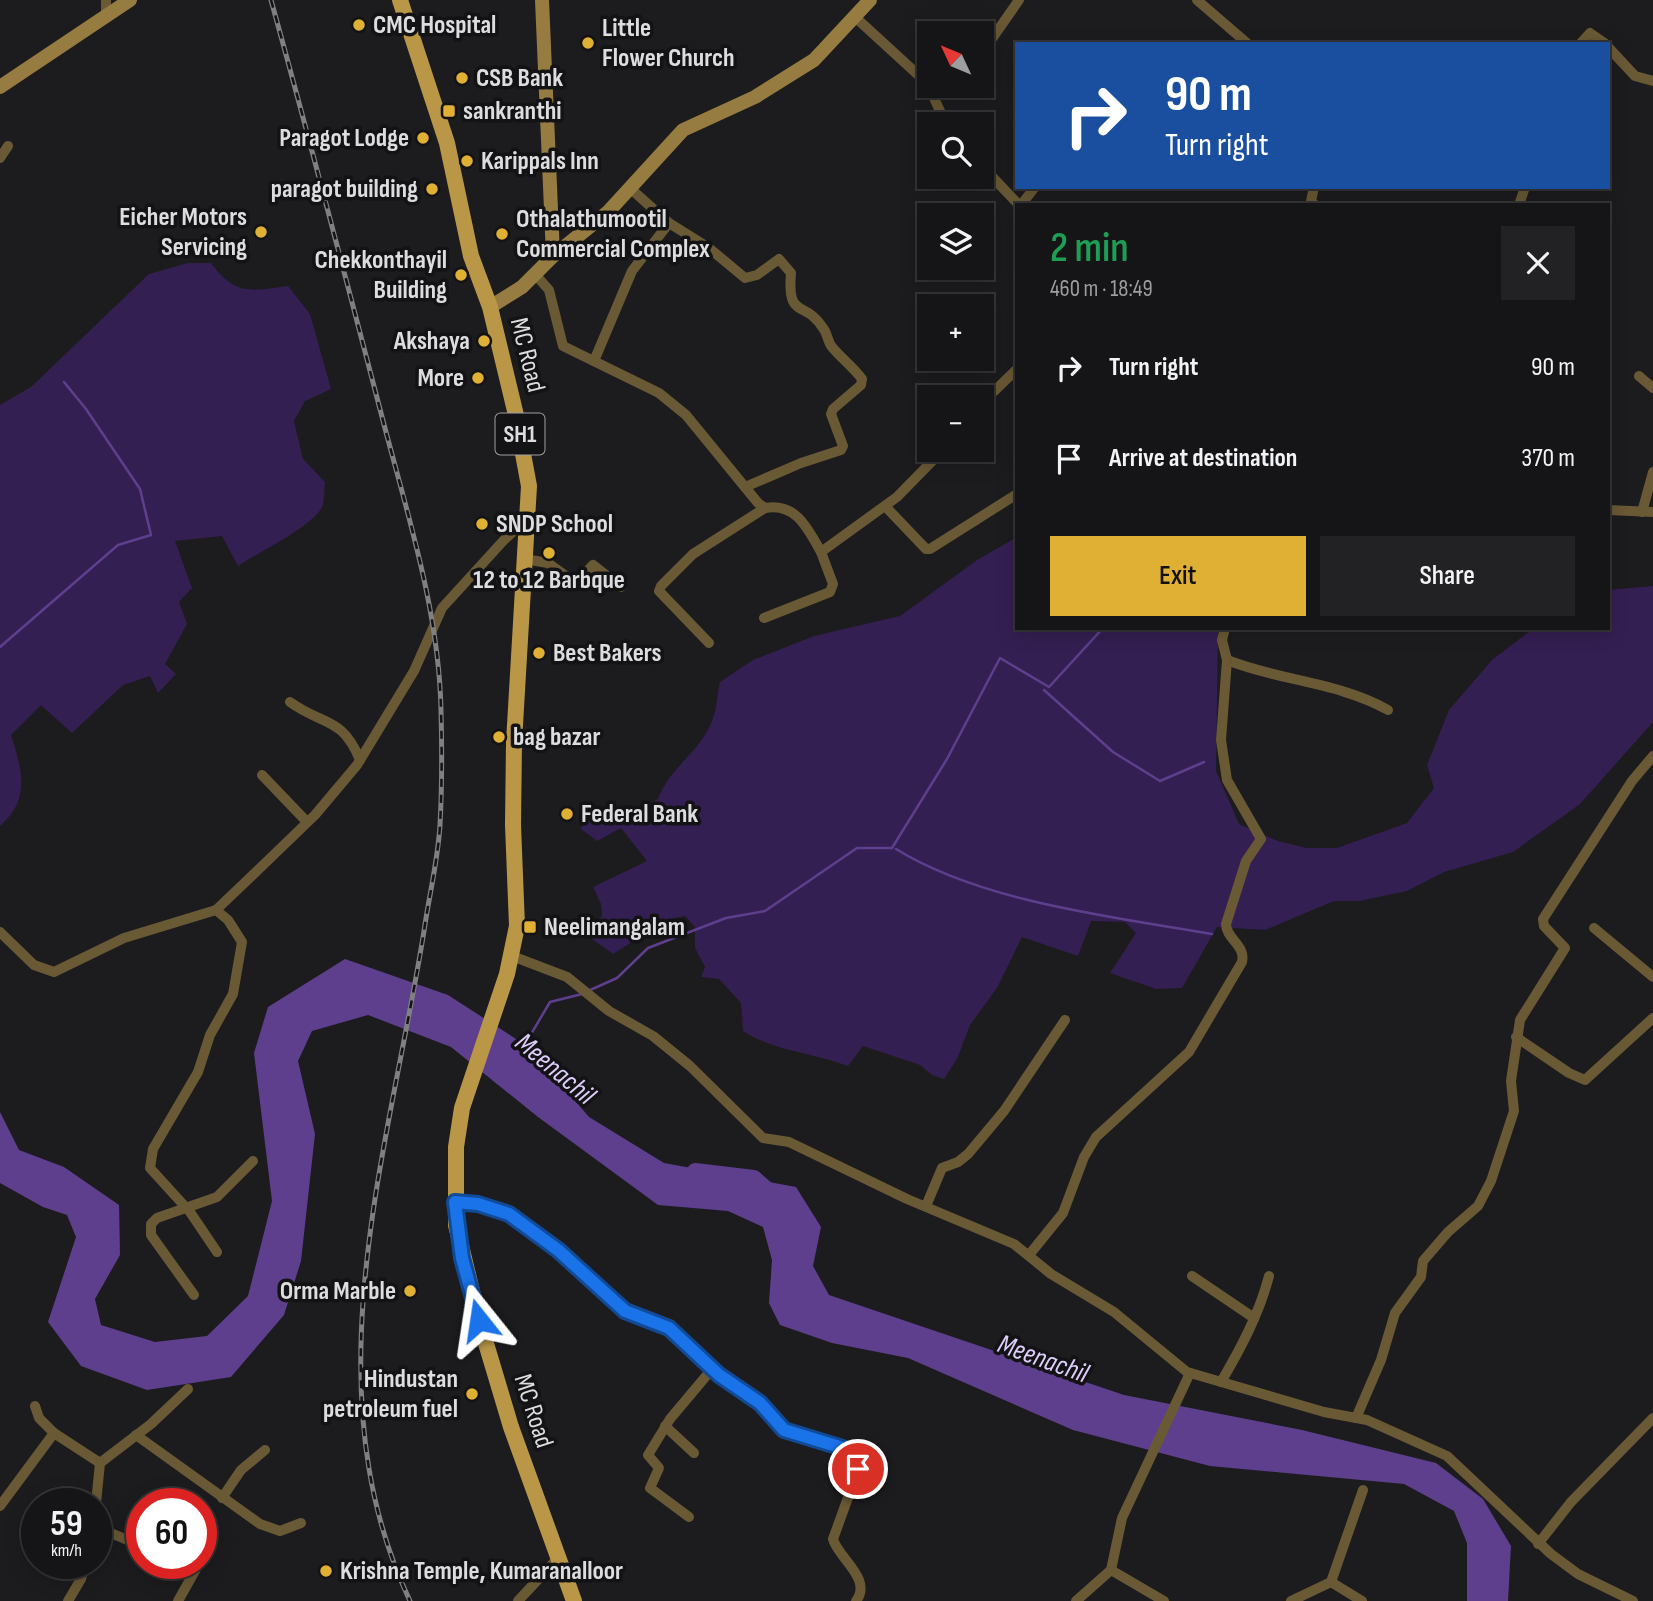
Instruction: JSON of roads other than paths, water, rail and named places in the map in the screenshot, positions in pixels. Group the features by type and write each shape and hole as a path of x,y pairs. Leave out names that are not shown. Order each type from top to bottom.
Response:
{"main road":[{"path":"0,87 130,0"},
{"name":"MC Road","path":"400,0 440,115 471,256 490,307 521,439 528,485 514,742 513,825 517,926 512,956 462,1108 456,1147 455,1202 462,1258 479,1320 511,1427 574,1601"},
{"path":"542,0 553,256"},
{"path":"490,307 510,296 553,256 575,241 631,189 684,130 755,97 814,60 870,0"}],"street":[{"path":"106,0 106,16"},
{"path":"994,35 1019,0"},
{"path":"1197,0 1246,42"},
{"path":"855,17 917,74"},
{"path":"1582,42 1590,33 1603,42"},
{"path":"1610,48 1635,76 1653,81"},
{"path":"0,158 8,146"},
{"path":"994,178 1018,203"},
{"path":"631,189 669,223 709,248 745,278 757,275 779,259 791,273 788,285 793,302 824,328 833,348 862,379 861,385 833,409 831,414 843,446 841,450 791,467 745,487"},
{"path":"1022,203 1033,189"},
{"path":"594,360 632,271 669,223"},
{"path":"534,273 549,290 563,345 659,393 685,415 765,508"},
{"path":"994,391 1015,371"},
{"path":"1639,376 1653,388"},
{"path":"821,552 885,506 915,481 932,462"},
{"path":"1610,510 1648,512 1653,472"},
{"path":"885,506 926,550 1015,495"},
{"path":"709,643 660,591 661,586 692,554 765,508 774,506 791,510 802,520 821,552 833,584 830,592 764,618"},
{"path":"0,932 34,965 54,972 124,938 216,910 307,822 360,760 414,671 442,608 504,540 528,518"},
{"path":"525,559 548,563 573,581 581,578 593,565 621,587"},
{"path":"1029,1255 1063,1213 1084,1157 1096,1136 1189,1052 1242,962 1242,951 1227,933 1226,923 1247,862 1261,839 1227,780 1221,740 1227,660 1223,640 1225,630"},
{"path":"1227,660 1251,670 1361,695 1388,710"},
{"path":"290,702 308,715 329,720 351,737 360,760"},
{"path":"1356,1418 1381,1360 1395,1313 1421,1277 1423,1261 1448,1232 1478,1206 1491,1181 1514,1111 1511,1081 1520,1020 1534,993 1565,948 1544,926 1543,919 1548,907 1632,781 1653,756"},
{"path":"262,775 307,822"},
{"path":"216,910 228,920 242,942 233,994 210,1035 198,1072 159,1135 151,1156 150,1168 185,1208 217,1252"},
{"path":"1594,928 1653,977"},
{"path":"512,956 556,971 667,1047 763,1138 789,1142 926,1206 1000,1237 1029,1255 1051,1274 1114,1312 1190,1373 1356,1418 1447,1456 1538,1544 1614,1598 1633,1601"},
{"path":"926,1206 942,1168 958,1162 968,1154 1004,1111 1065,1020"},
{"path":"1516,1037 1569,1073 1585,1080 1642,1026 1652,1022"},
{"path":"194,1295 151,1235 151,1224 157,1218 217,1197 254,1161"},
{"path":"455,1202 478,1204 509,1214 558,1250 625,1311 669,1328 712,1368 760,1403 784,1430 843,1448 858,1459 858,1469 833,1539 836,1548 860,1581 860,1597 856,1601"},
{"path":"1192,1276 1254,1318"},
{"path":"1221,1382 1254,1318 1269,1276"},
{"path":"689,1517 650,1488 659,1468 648,1455 665,1426 712,1368"},
{"path":"1076,1601 1111,1570 1122,1518 1190,1373"},
{"path":"98,1488 100,1464 188,1388"},
{"path":"35,1406 40,1418 54,1433 100,1464"},
{"path":"1538,1544 1571,1502 1653,1418"},
{"path":"665,1426 694,1453"},
{"path":"0,1506 54,1433"},
{"path":"136,1435 260,1524 280,1531 301,1523"},
{"path":"222,1498 241,1470 265,1450"},
{"path":"1291,1601 1331,1582 1363,1490"},
{"path":"518,1601 558,1558"},
{"path":"1111,1570 1164,1601"},
{"path":"68,1601 81,1579"},
{"path":"178,1601 190,1579"},
{"path":"1331,1582 1362,1601"}],"waterway":[{"path":"0,647 118,545 151,535 140,489 86,409 64,382"},
{"path":"588,991 617,978 648,948 726,918 765,911 857,848 892,848 947,759 1000,658 1049,687 1101,630"},
{"path":"1044,690 1113,752 1160,781 1204,762"},
{"path":"896,849 930,867 1007,895 1091,914 1212,934"},
{"path":"524,1046 550,1002 582,994"},
{"name":"Meenachil","path":"695,1171 754,1178 771,1193"}],"railway":[{"path":"271,0 420,560 439,672 442,753 439,838 378,1183 366,1268 361,1353 365,1437 380,1520 410,1601"}],"place":[{"name":"CMC Hospital","path":"359,25"},
{"name":"Little Flower Church","path":"588,43"},
{"name":"CSB Bank","path":"462,78"},
{"name":"sankranthi","path":"449,111"},
{"name":"Paragot Lodge","path":"423,138"},
{"name":"Karippals Inn","path":"467,161"},
{"name":"paragot building","path":"432,189"},
{"name":"Eicher Motors Servicing","path":"261,232"},
{"name":"Othalathumootil Commercial Complex","path":"502,234"},
{"name":"Chekkonthayil Building","path":"461,275"},
{"name":"Akshaya","path":"484,341"},
{"name":"More","path":"478,378"},
{"name":"SNDP School","path":"482,524"},
{"name":"12 to 12 Barbque","path":"549,553"},
{"name":"Best Bakers","path":"539,653"},
{"name":"bag bazar","path":"499,737"},
{"name":"Federal Bank","path":"567,814"},
{"name":"Neelimangalam","path":"530,927"},
{"name":"Orma Marble","path":"410,1291"},
{"name":"Hindustan petroleum fuel","path":"472,1394"},
{"name":"Krishna Temple, Kumaranalloor","path":"326,1571"}]}
